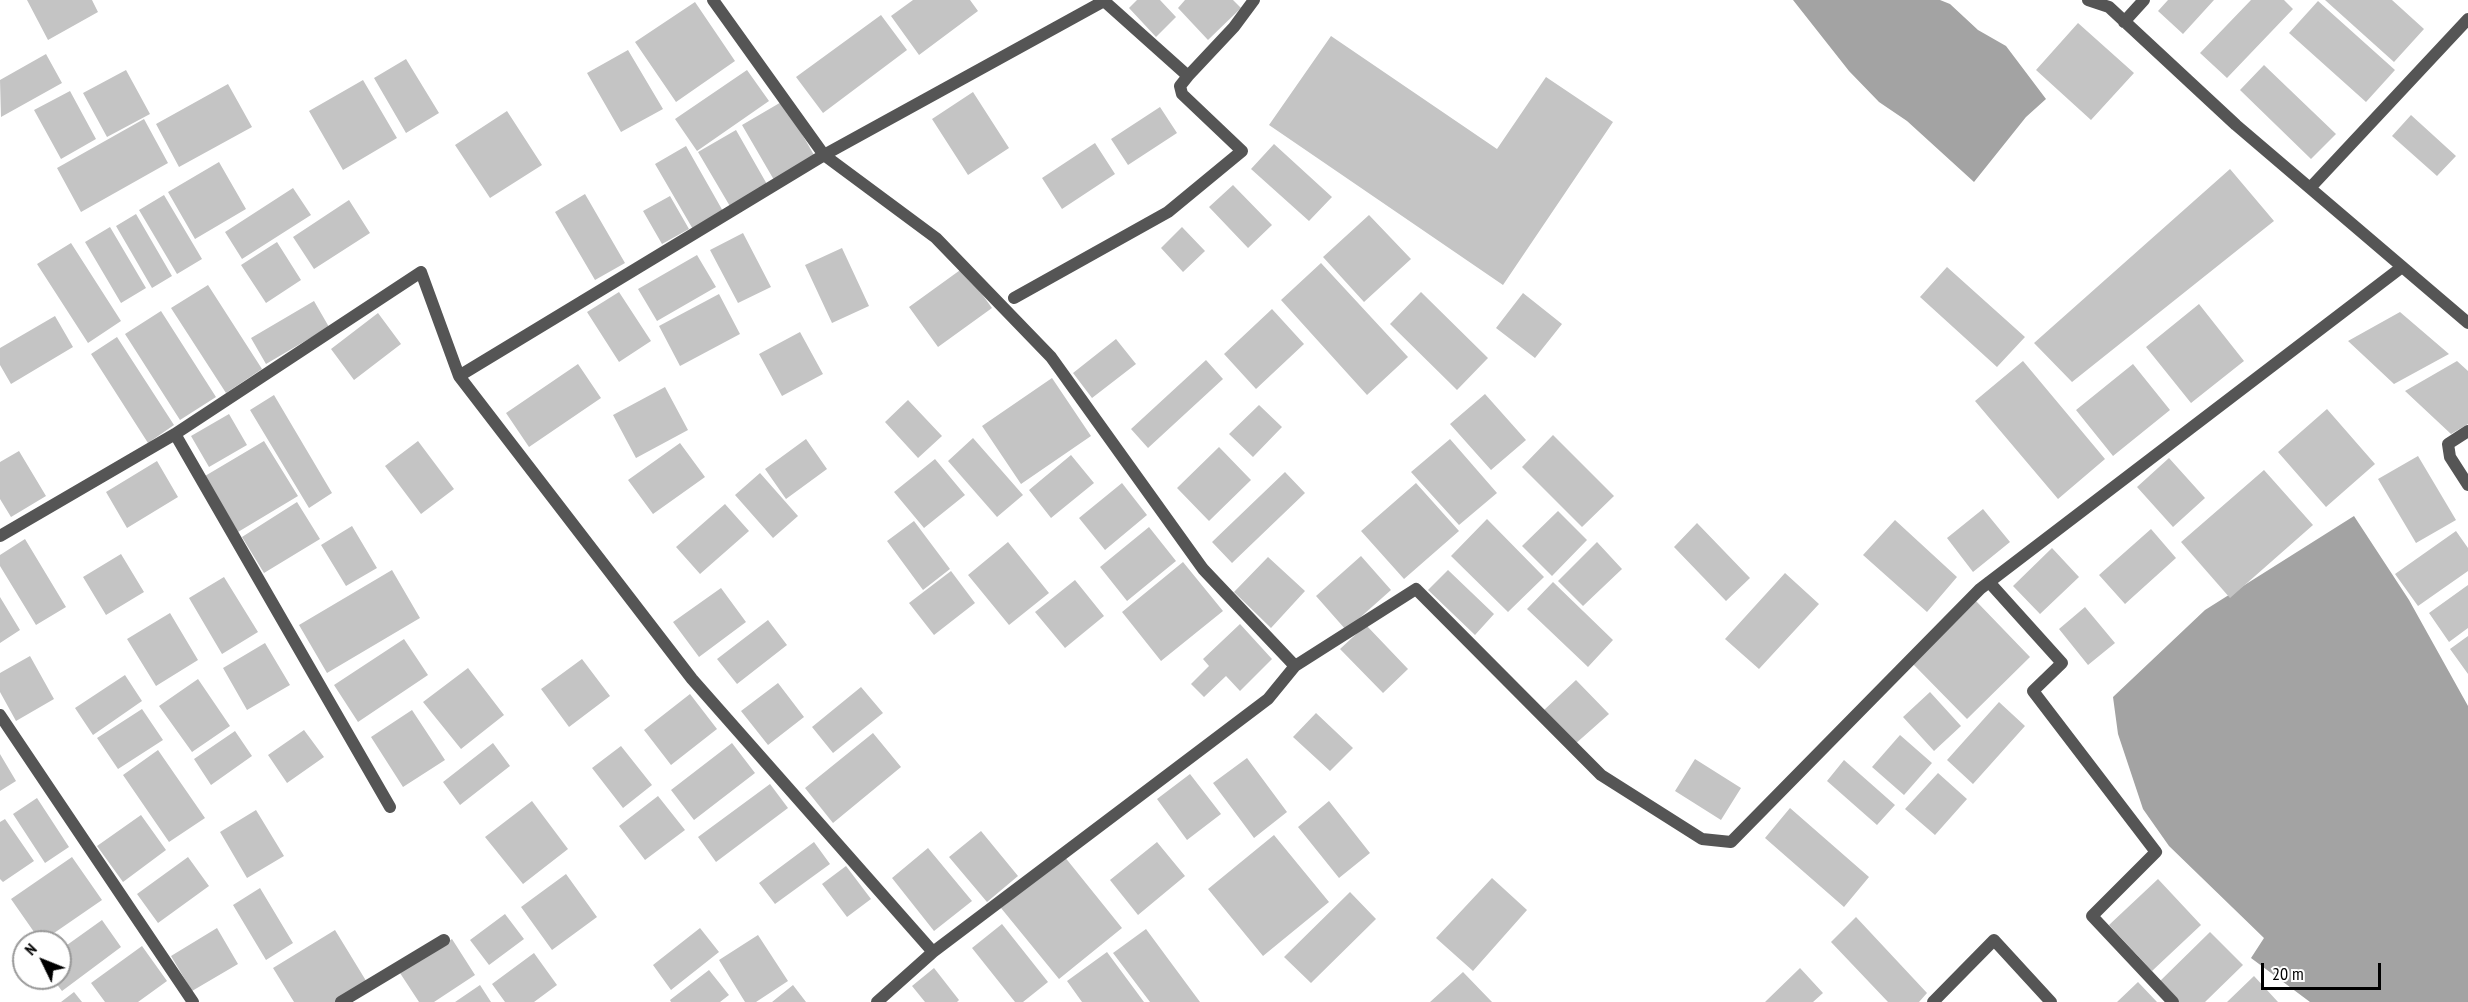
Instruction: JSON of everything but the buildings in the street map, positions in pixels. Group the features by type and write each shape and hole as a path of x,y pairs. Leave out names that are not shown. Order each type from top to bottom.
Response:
{"street":[{"path":"713,0 824,155 936,237 1051,357 1203,569 1295,666"},
{"path":"1014,298 1168,212 1242,151 1182,94 1180,86 1234,27 1254,0"},
{"path":"2088,0 2109,7 2236,125 2468,322"},
{"path":"2124,22 2144,0"},
{"path":"459,376 824,155 1104,1 1188,76"},
{"path":"2310,188 2468,19"},
{"path":"877,1002 933,952 1268,699 1295,666 1416,589 1601,775 1702,839 1731,843 1989,582 2402,267"},
{"path":"0,536 175,434 421,272 459,376 692,679 933,952"},
{"path":"2468,431 2448,444 2450,457 2468,486"},
{"path":"175,434 390,807"},
{"path":"1989,582 2062,663 2033,691 2156,852 2092,916 2173,1002"},
{"path":"0,715 193,1002"},
{"path":"341,1002 444,940"},
{"path":"1933,1002 1994,940 2051,1002"}],"shaded area":[{"path":"1793,0 1940,0 1950,4 1978,30 2006,46 2046,99 2026,117 1974,182 1907,121 1879,102 1849,71"},
{"path":"2354,516 2409,600 2468,706 2468,1002 2310,1002 2251,958 2264,938 2169,846 2143,809 2118,734 2113,697 2205,610"}]}
